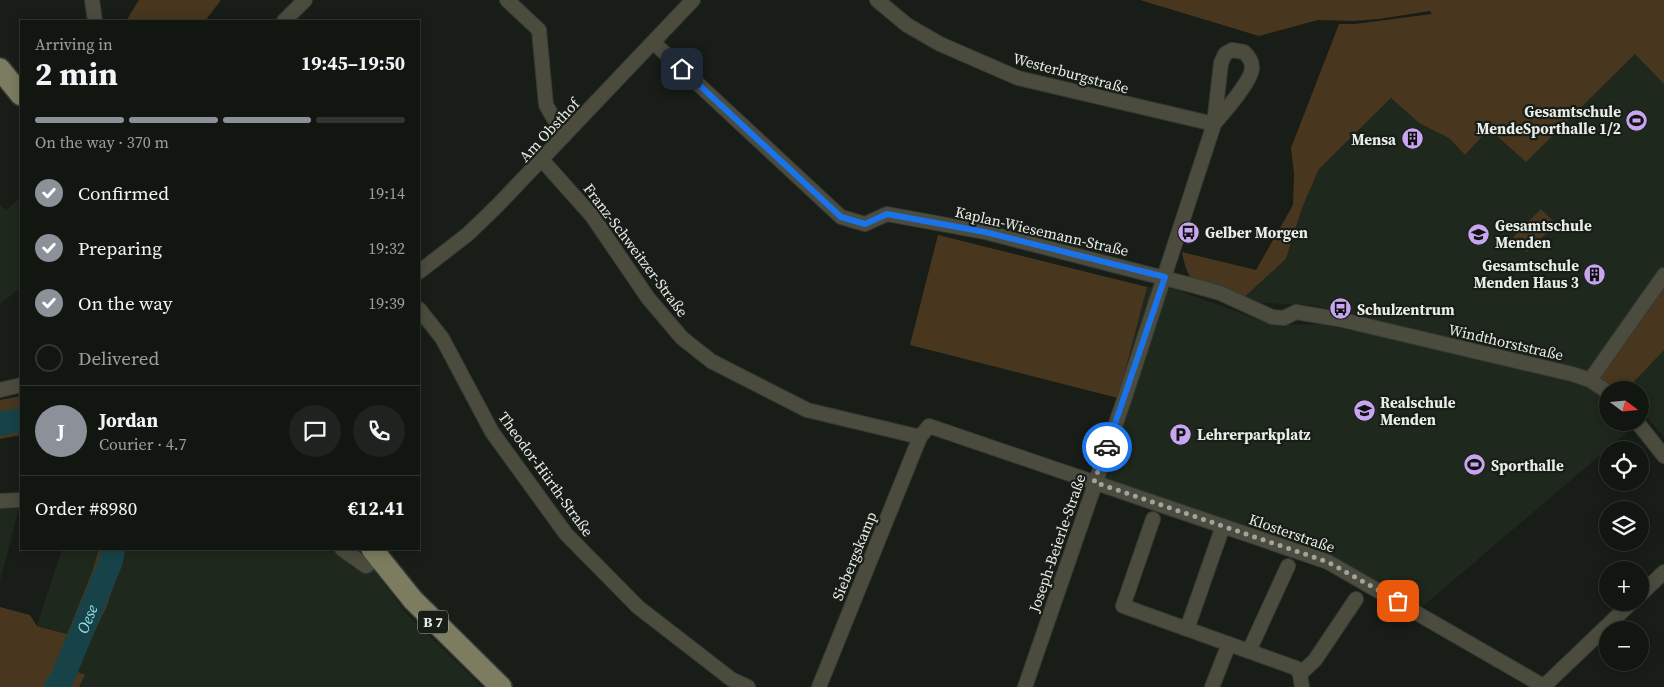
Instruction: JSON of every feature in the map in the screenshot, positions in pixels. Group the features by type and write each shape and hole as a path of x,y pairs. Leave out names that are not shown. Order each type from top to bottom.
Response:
{"main road":[{"path":"0,69 20,94"},
{"name":"B 7","path":"375,553 413,600 438,627 501,687"}],"street":[{"path":"92,0 95,20"},
{"path":"285,20 305,0"},
{"path":"507,0 539,30 546,105 564,136"},
{"name":"Am Obsthof","path":"420,271 468,234 543,161 564,136 693,0"},
{"name":"Westerburgstraße","path":"877,0 907,25 940,44 1018,78 1214,124"},
{"name":"Kaplan-Wiesemann-Straße","path":"654,43 841,217 865,224 887,214 985,232 1165,277"},
{"name":"Joseph-Beierle-Straße","path":"1025,687 1165,277 1214,124 1221,63 1225,54 1232,50 1244,52 1251,59 1252,70 1243,86 1214,124"},
{"name":"Franz-Schweitzer-Straße","path":"543,161 592,216 648,298 682,338 711,361 807,410 920,437"},
{"path":"1590,380 1664,275"},
{"name":"Windthorststraße","path":"1165,277 1220,293 1272,317 1284,318 1296,312 1338,319 1590,380 1599,386"},
{"name":"Theodor-Hürth-Straße","path":"420,310 442,338 492,432 566,534 638,607 731,679 748,687"},
{"path":"0,390 20,385"},
{"path":"920,437 929,426 1094,482"},
{"path":"1644,431 1664,456"},
{"name":"Siebergskamp","path":"819,687 920,437"},
{"name":"Klosterstraße","path":"1094,482 1328,562 1544,687"},
{"path":"0,501 20,500"},
{"path":"1153,519 1123,606 1296,668 1301,681"},
{"path":"1187,629 1223,526"},
{"path":"343,550 366,566 375,553"},
{"path":"1249,651 1288,566"},
{"path":"1649,586 1664,572"},
{"path":"1301,681 1356,599"},
{"path":"1544,687 1623,611"},
{"path":"1212,687 1229,644"}],"shaded area":[{"path":"139,0 221,0 206,20 127,20"},
{"path":"1140,0 1664,0 1664,84 1635,54 1526,162 1489,129 1465,155 1449,138 1419,123 1391,98 1319,169 1302,208 1286,259 1239,302 1208,291 1194,282 1185,265 1182,252 1256,270 1293,205 1294,174 1291,148 1339,24 1355,24 1432,14 1430,11 1379,19 1353,21 1318,20 1259,36"},
{"name":"Gesamtschule Menden","path":"1635,53 1664,84 1664,437 1649,420 1649,381 1599,381 1599,384 1515,355 1313,305 1239,302 1286,259 1302,208 1319,169 1391,98 1419,123 1449,138 1465,155 1489,129 1526,161"},
{"path":"20,198 20,288 0,304 0,204 6,210"},
{"path":"1541,209 1556,224 1527,252 1513,237"},
{"name":"Realschule Menden","path":"938,235 1147,287 1175,289 1273,325 1321,324 1579,380 1599,390 1599,431 1629,431 1617,441 1599,441 1599,456 1422,607 1331,558 1094,482 1118,398 910,345"},
{"path":"938,235 1147,287 1118,398 910,345"},
{"path":"1664,275 1664,350 1635,381 1599,381 1599,385 1590,380"},
{"path":"20,396 20,435 0,439 0,400"},
{"path":"0,509 19,509 0,581"},
{"path":"62,550 99,550 92,572 67,634 37,625"},
{"path":"99,550 106,550 95,584 73,637 46,687 0,687 0,607 30,615 37,626 67,634 92,572"},
{"path":"121,550 126,550 107,606 76,671 85,675 79,687 63,687 99,614"},
{"path":"126,550 359,550 405,612 482,687 79,687 85,675 76,671 107,606"}],"waterway":[{"name":"Oese","path":"0,424 20,420"},
{"name":"Oese","path":"56,687 62,679 111,561 113,550"}],"way so far":[{"path":"1107,447 1094,482 1328,562 1398,601"}],"place":[{"name":"Gesamtschule MendeSporthalle 1/2","path":"1637,120"},
{"name":"Mensa","path":"1412,139"},
{"name":"Gelber Morgen","path":"1189,232"},
{"name":"Gesamtschule Menden","path":"1479,234"},
{"name":"Gesamtschule Menden Haus 3","path":"1595,274"},
{"name":"Schulzentrum","path":"1341,309"},
{"name":"Realschule Menden","path":"1364,411"},
{"name":"Lehrerparkplatz","path":"1181,434"},
{"name":"Sporthalle","path":"1475,465"}],"route":[{"path":"682,69 841,217 865,224 887,214 985,232 1165,277 1107,447"}]}
